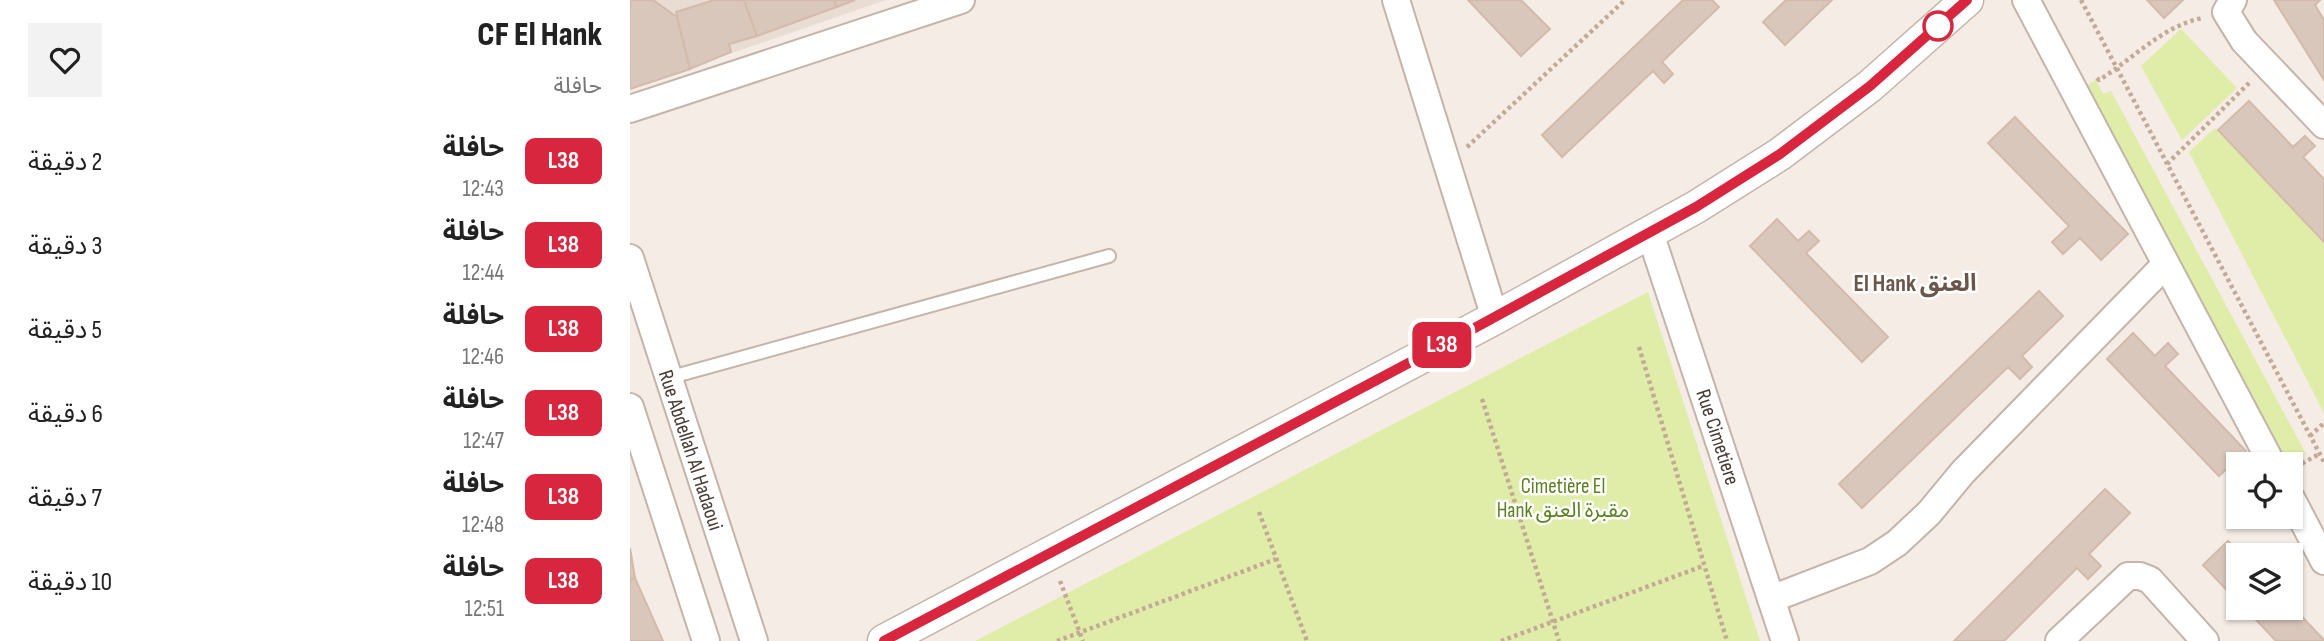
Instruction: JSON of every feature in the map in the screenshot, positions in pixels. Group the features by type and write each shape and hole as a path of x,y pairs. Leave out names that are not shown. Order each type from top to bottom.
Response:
{"street":[{"path":"630,108 961,0"},
{"path":"1396,0 1495,317"},
{"path":"884,641 1650,233 1780,154 1870,86 1967,0"},
{"path":"2026,0 2266,452"},
{"path":"2229,6 2244,41 2324,125"},
{"name":"Rue Cimetiere","path":"1650,233 1785,641"},
{"name":"Rue Abdellah Al Hadaoui","path":"630,258 754,641"},
{"path":"1771,599 1870,561 1897,543 2165,265"},
{"path":"630,407 637,453 706,641"},
{"path":"2303,521 2324,561"},
{"path":"2059,641 2118,583 2128,576 2140,576 2150,580 2205,641"}],"lane":[{"path":"668,378 1109,256"}],"path":[{"path":"1448,165 1625,0"},
{"path":"2081,0 2324,462"},
{"path":"2073,85 2095,73 2099,80 2171,28 2229,6"},
{"path":"2167,164 2267,65"},
{"path":"1639,348 1727,641"},
{"path":"1482,399 1559,641"},
{"path":"2310,436 2324,423"},
{"path":"2303,463 2319,453"},
{"path":"1259,512 1307,641"},
{"path":"1050,554 1083,641"},
{"path":"1057,641 1276,559"},
{"path":"1501,641 1703,566"}],"shaded area":[{"path":"630,0 886,0 630,88"}],"green space":[{"path":"2181,29 2237,88 2182,140 2141,66"},
{"path":"2096,80 2103,94 2111,91 2306,454 2280,452 2084,87"},
{"path":"2215,128 2324,242 2324,413 2189,152"},
{"name":"Cimetière El Hank مقبرة العنق","path":"1648,292 1760,641 975,641"}],"building":[{"path":"630,0 653,0 677,17 690,69 630,89"},
{"path":"714,0 744,0 757,36 729,44 731,52 690,69 676,12"},
{"path":"744,0 834,0 837,7 757,36"},
{"path":"834,0 855,0 837,7"},
{"path":"1468,0 1521,0 1550,29 1521,56"},
{"path":"1683,0 1712,0 1719,7 1662,62 1673,74 1664,83 1653,71 1562,157 1542,135"},
{"path":"1786,0 1832,0 1785,45 1763,22"},
{"path":"2147,0 2183,0 2164,18"},
{"path":"2274,0 2320,0 2315,5 2324,20 2324,80"},
{"path":"2249,101 2293,147 2305,136 2315,146 2303,157 2324,179 2324,242 2218,130"},
{"path":"2015,117 2128,234 2101,260 2080,238 2063,254 2052,242 2069,226 1988,143"},
{"path":"1777,219 1798,241 1809,231 1819,241 1806,253 1888,337 1862,362 1750,246"},
{"path":"2039,291 2063,316 2022,356 2032,367 2020,379 2008,367 1862,508 1839,484"},
{"path":"2133,333 2155,356 2168,343 2178,354 2165,366 2246,451 2226,452 2226,470 2219,476 2107,359"},
{"path":"2105,489 2130,513 2089,554 2101,566 2088,579 2077,568 2004,641 1954,641"},
{"path":"2228,541 2230,543 2226,543 2226,589 2203,565"},
{"path":"630,548 635,578 630,580"},
{"path":"635,578 663,641 630,641 630,580"},
{"path":"2303,618 2324,640 2324,641 2276,641 2256,620 2303,620"}],"bus line":[{"name":"L38","path":"884,641 1471,330 1696,207 1780,154 1870,86 1967,0"}],"district":[{"name":"El Hank العنق","path":"1915,283"}]}
